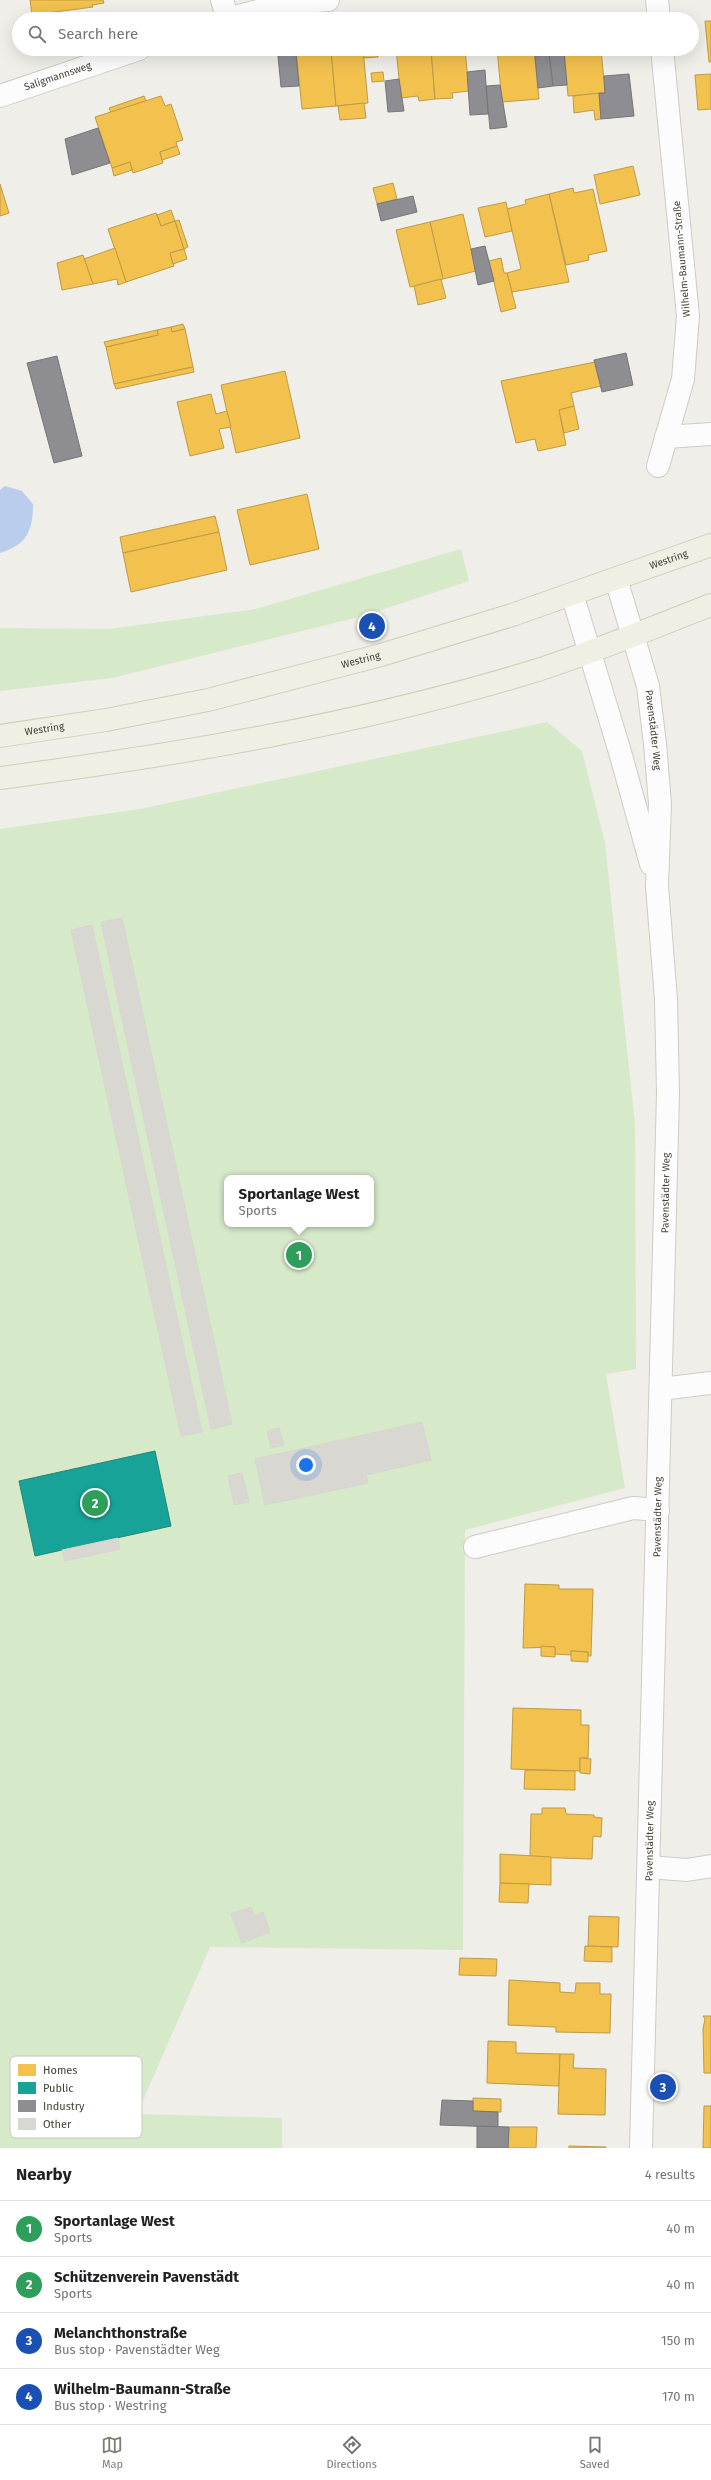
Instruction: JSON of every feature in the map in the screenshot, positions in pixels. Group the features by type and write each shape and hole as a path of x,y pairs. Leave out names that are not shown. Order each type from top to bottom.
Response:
{"main road":[{"name":"Westring","path":"0,736 106,720 208,700 381,655 512,615 711,545"},
{"path":"0,778 110,764 216,746 394,708 529,672 711,605"}],"street":[{"path":"222,0 226,12"},
{"path":"255,12 289,3 328,0"},
{"path":"657,0 658,12"},
{"name":"Saligmannsweg","path":"0,96 118,56"},
{"name":"Wilhelm-Baumann-Straße","path":"658,466 683,379 688,316 663,56"},
{"path":"666,437 711,434"},
{"name":"Pavenstädter Weg","path":"616,579 648,686 655,744 660,803 657,886 666,999 668,1093 650,1867 641,2148"},
{"name":"Pavenstädter Weg","path":"572,594 624,766 657,886"},
{"path":"661,1389 711,1383"},
{"path":"475,1547 633,1508 658,1510"},
{"path":"650,1867 687,1870 711,1866"}],"green space":[{"path":"461,549 469,581 363,616 112,678 0,691 0,628 109,629 256,609"},
{"path":"547,722 582,751 605,843 635,1124 636,1369 606,1374 625,1488 465,1530 463,1950 210,1947 142,2103 142,2056 10,2056 10,2138 142,2138 142,2114 282,2118 282,2148 0,2148 0,829 140,809"}],"water":[{"path":"5,486 22,491 33,504 33,513 32,522 27,535 17,546 0,553 0,490"}],"building: Homes":[{"path":"30,0 103,0 104,3 92,5 93,7 55,12 32,12"},
{"path":"705,21 711,21 711,62 709,62"},
{"path":"297,56 332,56 336,106 302,109"},
{"path":"332,56 364,56 368,103 336,106"},
{"path":"364,56 378,57 364,58"},
{"path":"397,56 432,56 435,99 419,101 418,96 401,98"},
{"path":"432,56 466,56 469,91 452,93 453,98 435,99"},
{"path":"498,56 535,56 539,99 502,102"},
{"path":"565,56 602,56 605,93 568,96"},
{"path":"383,72 384,81 372,82 371,73"},
{"path":"711,74 711,109 698,110 695,75"},
{"path":"599,93 601,119 595,120 594,110 574,113 573,96"},
{"path":"144,96 146,101 111,113 109,108"},
{"path":"161,96 165,106 171,104 183,140 176,142 177,146 160,152 163,163 133,173 130,162 112,168 95,117"},
{"path":"364,103 366,118 340,120 338,106"},
{"path":"177,146 180,154 162,160 160,152"},
{"path":"130,162 132,170 114,176 112,168"},
{"path":"633,166 640,195 600,204 594,175"},
{"path":"393,183 397,199 377,204 373,188"},
{"path":"0,184 9,213 0,216"},
{"path":"573,188 574,193 593,189 607,251 588,255 589,260 566,265 549,194"},
{"path":"549,194 569,282 512,292 507,273 521,269 507,209 526,204 525,200"},
{"path":"506,202 512,231 485,237 478,208"},
{"path":"171,210 175,221 161,226 157,215"},
{"path":"156,213 161,226 175,221 184,249 170,253 174,266 126,282 108,229"},
{"path":"463,214 476,271 443,279 430,222"},
{"path":"179,220 188,247 184,249 175,221"},
{"path":"430,222 443,279 410,287 396,230"},
{"path":"115,248 126,282 118,285 117,279 93,284 84,259"},
{"path":"184,249 187,259 173,264 170,253"},
{"path":"83,255 93,284 62,290 57,263"},
{"path":"501,258 504,273 507,273 516,308 501,312 489,261"},
{"path":"441,279 446,298 418,305 414,286"},
{"path":"183,324 185,329 172,332 171,327"},
{"path":"171,327 172,332 185,329 193,367 114,384 106,347 158,335 157,330"},
{"path":"157,330 158,335 106,347 104,342"},
{"path":"595,362 601,386 571,393 574,406 559,410 566,445 538,451 535,439 516,443 501,381"},
{"path":"193,367 194,372 116,389 114,384"},
{"path":"285,371 300,438 236,453 221,385"},
{"path":"211,394 216,414 227,411 231,427 219,429 224,448 190,456 177,402"},
{"path":"574,406 579,429 564,433 559,410"},
{"path":"307,494 319,549 250,565 237,510"},
{"path":"215,516 219,532 123,553 120,537"},
{"path":"219,532 227,570 131,592 123,553"},
{"path":"525,1584 559,1585 559,1589 593,1589 591,1656 588,1656 588,1652 571,1651 571,1655 555,1654 555,1647 523,1648"},
{"path":"541,1646 555,1647 555,1657 541,1656"},
{"path":"571,1651 588,1652 588,1662 571,1661"},
{"path":"513,1708 581,1710 581,1725 589,1725 588,1758 580,1758 580,1771 511,1769"},
{"path":"580,1758 591,1759 590,1774 580,1773"},
{"path":"525,1770 575,1771 575,1790 524,1789"},
{"path":"542,1808 565,1808 566,1814 594,1815 594,1817 602,1818 601,1837 593,1836 592,1859 530,1857 531,1814 542,1814"},
{"path":"500,1854 551,1857 551,1885 500,1883"},
{"path":"500,1883 529,1884 528,1903 499,1902"},
{"path":"589,1916 619,1917 618,1947 588,1946"},
{"path":"585,1946 612,1947 612,1962 584,1961"},
{"path":"460,1958 497,1959 496,1976 459,1975"},
{"path":"509,1980 560,1983 560,1992 575,1993 576,1983 600,1983 600,1994 611,1994 610,2033 556,2032 556,2027 508,2025"},
{"path":"703,2016 711,2016 711,2073 704,2073 703,2029 705,2019"},
{"path":"488,2041 516,2042 516,2053 560,2054 559,2086 487,2083"},
{"path":"560,2054 574,2054 573,2068 606,2069 605,2115 558,2114"},
{"path":"473,2098 501,2099 501,2112 473,2111"},
{"path":"704,2106 711,2106 711,2148 703,2148"},
{"path":"509,2127 537,2127 536,2148 508,2148"},
{"path":"569,2146 606,2147 606,2148 569,2148"}],"building: Public":[{"path":"155,1451 171,1526 35,1556 19,1481"}],"building: Industry":[{"path":"278,56 296,56 299,86 281,87"},
{"path":"535,56 549,56 553,86 538,88"},
{"path":"549,56 564,56 567,85 553,86"},
{"path":"485,70 488,114 470,115 467,72"},
{"path":"629,74 634,116 601,119 599,93 605,93 604,76"},
{"path":"399,79 404,111 388,112 385,81"},
{"path":"500,85 507,127 490,129 486,86"},
{"path":"98,128 110,163 72,175 65,139"},
{"path":"413,196 417,212 381,221 377,204"},
{"path":"485,246 494,281 478,285 471,249"},
{"path":"626,353 633,385 602,392 594,360"},
{"path":"57,356 82,456 54,463 27,363"},
{"path":"442,2100 473,2101 473,2111 498,2112 498,2127 440,2125"},
{"path":"477,2126 509,2127 508,2148 477,2148"}],"building: Other":[{"path":"122,918 232,1424 211,1429 101,922"},
{"path":"92,925 202,1432 181,1436 71,930"},
{"path":"422,1422 431,1460 366,1475 368,1483 265,1505 255,1459"},
{"path":"279,1428 284,1445 271,1448 267,1431"},
{"path":"242,1473 249,1502 234,1505 228,1476"},
{"path":"118,1538 120,1549 65,1561 62,1550"},
{"path":"251,1907 254,1916 263,1912 270,1932 242,1943 231,1914"}],"place":[{"name":"Wilhelm-Baumann-Straße","path":"372,626"},
{"name":"Sportanlage West","path":"299,1255"},
{"name":"Schützenverein Pavenstädt","path":"95,1503"},
{"name":"Melanchthonstraße","path":"663,2087"}]}
